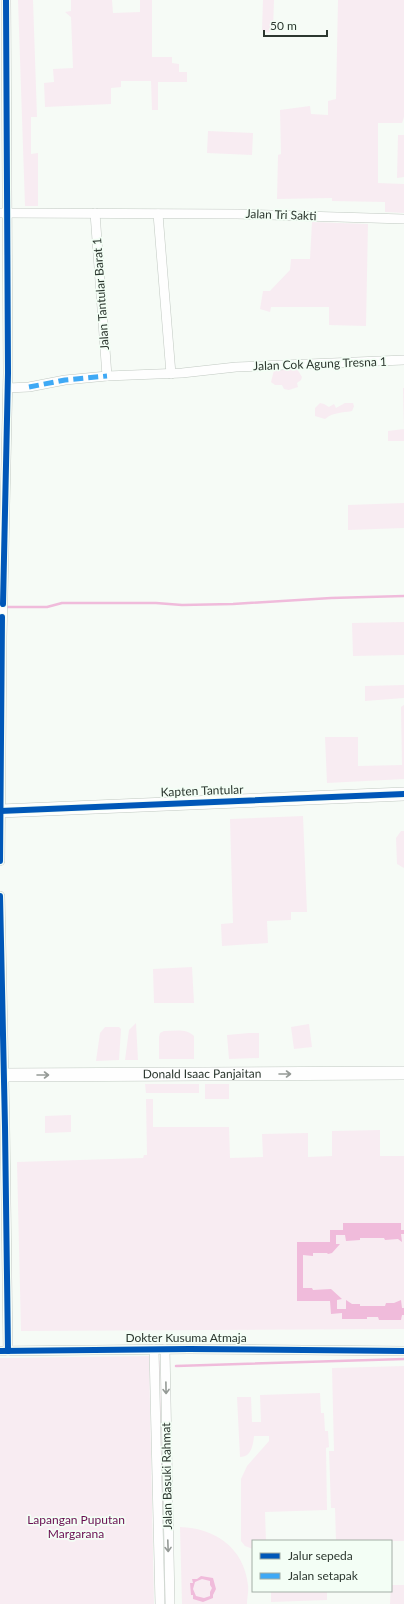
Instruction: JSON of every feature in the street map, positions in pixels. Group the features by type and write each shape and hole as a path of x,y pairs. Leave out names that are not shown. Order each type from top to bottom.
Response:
{"street":[{"path":"0,861 2,617 8,388 4,213 6,0"},
{"path":"4,213 158,214 171,374"},
{"name":"Jalan Tantular Barat 1","path":"95,213 107,376"},
{"name":"Jalan Tri Sakti","path":"158,214 237,214 404,219"},
{"name":"Jalan Cok Agung Tresna 1","path":"8,388 29,387 107,376 171,374 236,367 404,360"},
{"name":"Kapten Tantular","path":"0,811 404,794"},
{"path":"0,896 2,1075 7,1257 4,1351"},
{"name":"Donald Isaac Panjaitan","path":"2,1075 404,1073"},
{"name":"Dokter Kusuma Atmaja","path":"373,1350 379,1348 404,1346"},
{"name":"Dokter Kusuma Atmaja","path":"4,1351 154,1349 404,1351"},
{"name":"Jalan Basuki Rahmat","path":"154,1349 160,1604"},
{"name":"Jalan Basuki Rahmat","path":"165,1349 170,1604"}],"green space":[{"path":"18,0 33,0 37,117 31,117 31,154 38,153 38,206 25,206"},
{"path":"71,0 112,0 113,13 140,12 140,0 152,0 152,57 172,57 172,63 179,64 179,72 187,72 187,82 158,82 158,110 152,110 151,81 121,81 121,87 111,88 111,104 45,107 44,83 54,82 53,69 73,68 71,17 65,12 71,11"},
{"path":"263,0 274,0 273,29 268,33 262,30"},
{"path":"338,0 404,0 404,117 402,123 378,123 378,183 404,184 404,213 385,212 385,202 332,201 332,198 277,199 278,155 281,154 280,110 310,106 311,114 328,115 328,101 336,99"},
{"path":"208,131 253,133 252,155 207,153"},
{"path":"398,135 404,135 404,177 397,178"},
{"path":"312,222 368,224 366,326 329,325 329,307 271,307 270,312 260,309 263,291 270,291 290,270 291,259 310,259"},
{"path":"297,369 302,377 297,383 298,387 289,390 284,389 282,385 275,385 271,382 274,370"},
{"path":"403,388 404,388 404,429"},
{"path":"320,403 329,407 334,404 336,408 345,403 353,403 354,406 352,411 334,414 325,419 315,416 315,408"},
{"path":"404,429 404,441 388,441 388,431"},
{"path":"404,503 404,528 348,530 348,505"},
{"path":"404,622 404,655 353,656 352,623"},
{"path":"404,685 404,698 365,701 365,686"},
{"path":"404,705 404,779 327,783 325,737 358,737 358,766 402,765 401,707"},
{"path":"303,816 307,912 291,912 291,920 267,921 268,943 222,946 221,924 233,923 230,819"},
{"path":"401,831 404,831 404,868 397,864 396,838"},
{"path":"192,967 194,1003 154,1003 153,969"},
{"path":"136,1023 138,1060 125,1060 129,1030"},
{"path":"309,1024 312,1047 294,1049 291,1027"},
{"path":"105,1027 119,1027 121,1029 119,1060 96,1061 100,1033"},
{"path":"176,1030 191,1033 194,1036 194,1059 159,1059 159,1037 160,1033 164,1031"},
{"path":"259,1033 259,1058 229,1059 227,1035"},
{"path":"145,1084 199,1084 199,1093 146,1093"},
{"path":"205,1084 229,1084 229,1099 205,1099"},
{"path":"146,1099 153,1099 153,1127 229,1127 230,1158 263,1157 262,1134 308,1133 308,1157 332,1156 332,1131 380,1130 380,1156 404,1156 404,1329 21,1331 17,1162 143,1158 144,1155 147,1155"},
{"path":"71,1115 71,1132 45,1133 45,1116"},
{"name":"Lapangan Puputan Margarana","path":"149,1356 154,1604 0,1604 0,1358"},
{"path":"158,1359 160,1361 163,1506 161,1507"},
{"path":"404,1366 404,1541 336,1540 335,1508 331,1508 329,1451 334,1451 332,1368"},
{"path":"320,1393 321,1413 324,1413 325,1431 328,1431 329,1447 326,1448 327,1510 265,1512 266,1540 252,1540 252,1549 245,1546 241,1541 241,1479 247,1466 269,1441 269,1436 254,1436 249,1453 244,1457 240,1457 237,1397 251,1397 252,1422 261,1422 260,1395"},
{"path":"180,1527 205,1531 226,1542 234,1551 241,1560 245,1572 248,1587 247,1604 182,1604"},
{"path":"392,1585 404,1585 404,1604 390,1604"},
{"path":"271,1592 327,1592 327,1600 271,1602"}],"shaded area":[{"path":"343,1223 401,1223 401,1230 404,1230 404,1234 401,1234 402,1242 398,1239 385,1240 384,1238 360,1238 360,1240 346,1241 345,1235 336,1235 336,1244 340,1244 332,1253 313,1253 313,1256 303,1255 303,1288 312,1288 313,1290 331,1289 342,1299 337,1300 337,1309 346,1309 346,1300 352,1304 360,1304 360,1306 385,1306 386,1303 394,1303 401,1300 402,1308 404,1308 404,1315 402,1315 401,1320 379,1320 378,1317 367,1317 367,1319 342,1319 342,1313 331,1314 330,1301 297,1301 297,1242 330,1242 330,1230 343,1230"},
{"path":"201,1576 213,1578 216,1589 213,1598 203,1602 193,1599 193,1595 191,1595 190,1583 193,1583 192,1579 197,1579","holes":["202,1579 210,1581 212,1588 210,1596 204,1598 196,1596 193,1589 195,1582"]}],"waterway":[{"path":"5,607 47,607 62,603 156,603 182,605 233,604 331,598 404,596"},
{"path":"176,1366 404,1359"}],"marked path":[{"path":"29,387 65,380 107,376"}],"cycle path":[{"path":"3,604 8,373 6,0"},
{"path":"0,861 2,617"},
{"path":"0,811 404,794"},
{"path":"0,896 8,1351"},
{"path":"0,1351 189,1349 404,1351"}]}
